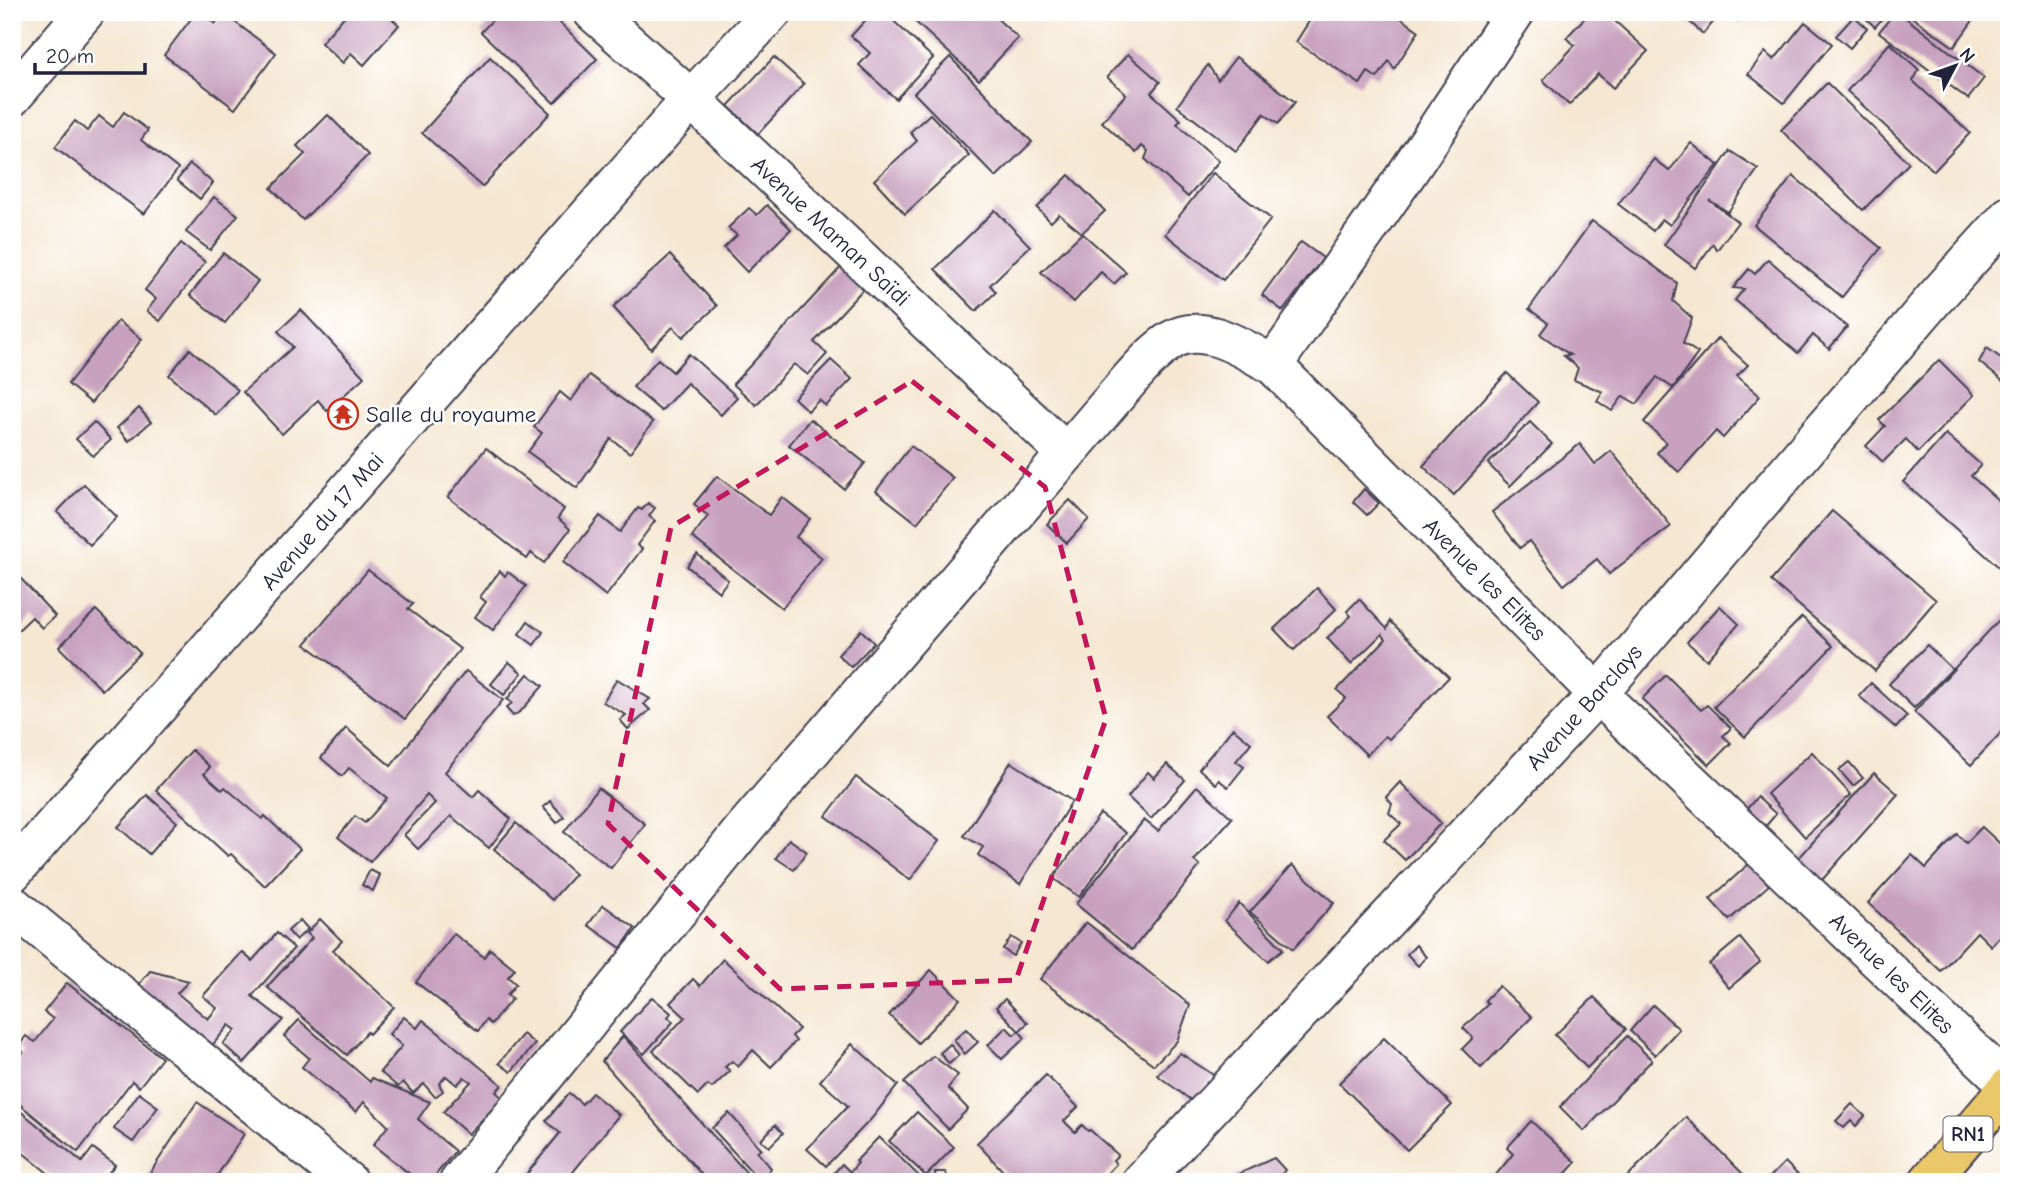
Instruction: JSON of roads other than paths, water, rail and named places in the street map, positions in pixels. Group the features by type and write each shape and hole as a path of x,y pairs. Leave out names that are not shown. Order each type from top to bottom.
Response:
{"highway":[{"name":"RN1","path":"1928,1182 2009,1086"}],"street":[{"path":"12,97 85,12"},
{"name":"Avenue Maman Saïdi","path":"593,12 691,99 1066,453"},
{"name":"Avenue du 17 Mai","path":"12,873 691,99 772,12"},
{"path":"1273,365 1408,172 1515,12"},
{"name":"Avenue Barclays","path":"1142,1182 1598,694 1934,299 2009,216"},
{"name":"Avenue les Elites","path":"459,1182 743,830 1132,377 1155,353 1174,339 1197,333 1227,341 1273,365 1598,694 2009,1086"},
{"path":"12,905 348,1182"}],"place":[{"name":"Salle du royaume","path":"343,414"}]}
